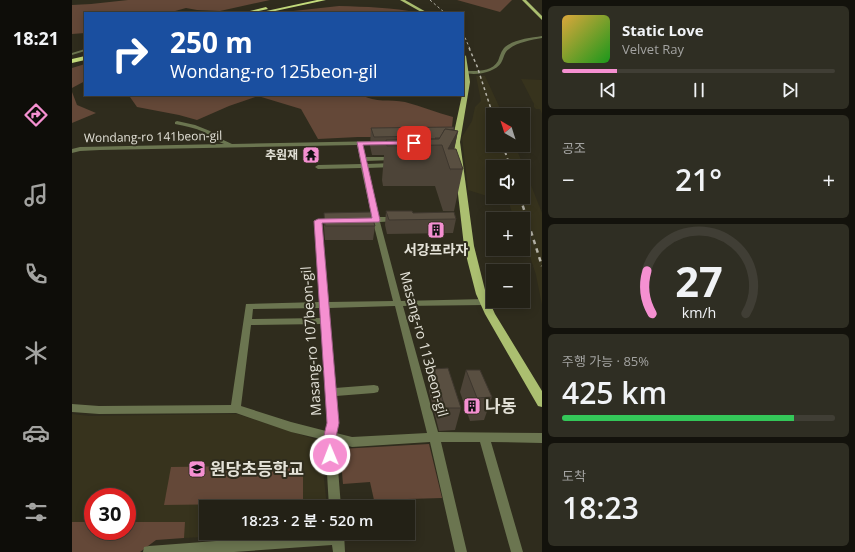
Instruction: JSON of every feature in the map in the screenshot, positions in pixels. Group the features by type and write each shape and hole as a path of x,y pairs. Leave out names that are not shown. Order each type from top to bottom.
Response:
{"highway":[{"path":"249,12 308,0"},
{"path":"264,12 324,0"},
{"path":"72,57 84,54"},
{"path":"72,61 84,58"}],"main road":[{"path":"402,0 424,12"},
{"path":"524,0 542,19"},
{"path":"527,0 542,15"},
{"path":"464,61 466,72 465,84"},
{"path":"462,96 452,142 463,218 469,246 485,302 509,348 542,402"}],"street":[{"path":"466,72 489,70 499,63 503,51 508,47 542,37"},
{"path":"72,54 84,50"},
{"name":"Wondang-ro 141beon-gil","path":"177,123 193,126 208,132 217,139 234,146"},
{"name":"Wondang-ro 141beon-gil","path":"72,151 100,148 389,143"},
{"name":"Masang-ro 113beon-gil","path":"359,144 376,220 450,497 460,552"},
{"path":"318,167 400,158"},
{"path":"363,162 403,165"},
{"path":"354,220 407,219"},
{"name":"Masang-ro 107beon-gil","path":"334,500 330,437 333,423 324,321 318,221 340,221"},
{"path":"430,246 469,246"},
{"path":"236,409 249,306 485,302"},
{"path":"247,322 324,321"},
{"path":"330,393 374,388"},
{"path":"72,408 99,410 236,409 291,427 352,442 434,437 542,438"},
{"path":"484,438 517,552"},
{"path":"149,552 282,540"},
{"path":"338,540 339,552"}],"shaded area":[{"path":"128,0 270,0 220,11 186,8 172,12 84,12 84,33 72,34 72,5"},
{"path":"457,0 512,0 500,12"},
{"path":"339,6 389,8 414,12 284,12"},
{"path":"84,64 84,82 72,88 72,68"},
{"path":"476,76 485,76 500,108 486,108 486,152 518,152 521,160 486,160 486,196 468,190 462,137 472,121 475,107 481,101"},
{"path":"521,79 542,80 542,114 540,109 536,109 534,107 534,104"},
{"path":"72,92 77,105 96,113 72,123"},
{"path":"258,96 229,106 197,120 137,107 130,97"},
{"path":"258,96 364,96 377,100 405,102 453,117 451,137 358,137 318,139 301,109"},
{"path":"530,183 542,213 542,305 536,275 530,256 530,212 512,212 509,204 530,204"},
{"name":"원당초등학교","path":"72,414 89,416 237,414 320,441 326,500 199,500 199,537 184,538 184,522 136,522 136,488 84,488 84,522 72,522"},
{"path":"429,444 442,498 374,500 370,482 343,484 340,449"},
{"path":"303,465 303,500 199,500 199,504 164,505 171,467"},
{"path":"72,522 84,522 84,540 136,540 136,522 185,522 184,538 156,540 140,552 72,552"}],"building":[{"path":"454,127 454,130 445,129 440,138 435,138 436,139 430,139 426,136 374,137 371,128"},
{"path":"445,129 458,131 448,149 456,149 463,169 450,169 442,145 387,146 386,140 439,139"},
{"path":"386,211 412,211 413,213 454,212 456,219 389,220"},
{"path":"371,212 375,226 325,226 324,213"},
{"path":"448,368 461,408 445,408 434,369"},
{"path":"466,370 480,370 492,397 477,398"}],"railway":[{"path":"430,0 444,12"},
{"path":"464,35 470,49"},
{"path":"469,48 477,66 491,108"},
{"path":"505,152 508,160"},
{"path":"522,204 542,266"}],"place":[{"name":"추원재","path":"311,155"},
{"name":"서강프라자","path":"436,230"},
{"name":"나동","path":"472,406"},
{"name":"원당초등학교","path":"197,469"}],"route":[{"path":"330,455 330,437 333,423 323,305 318,221 376,220 359,144 414,143"}]}
